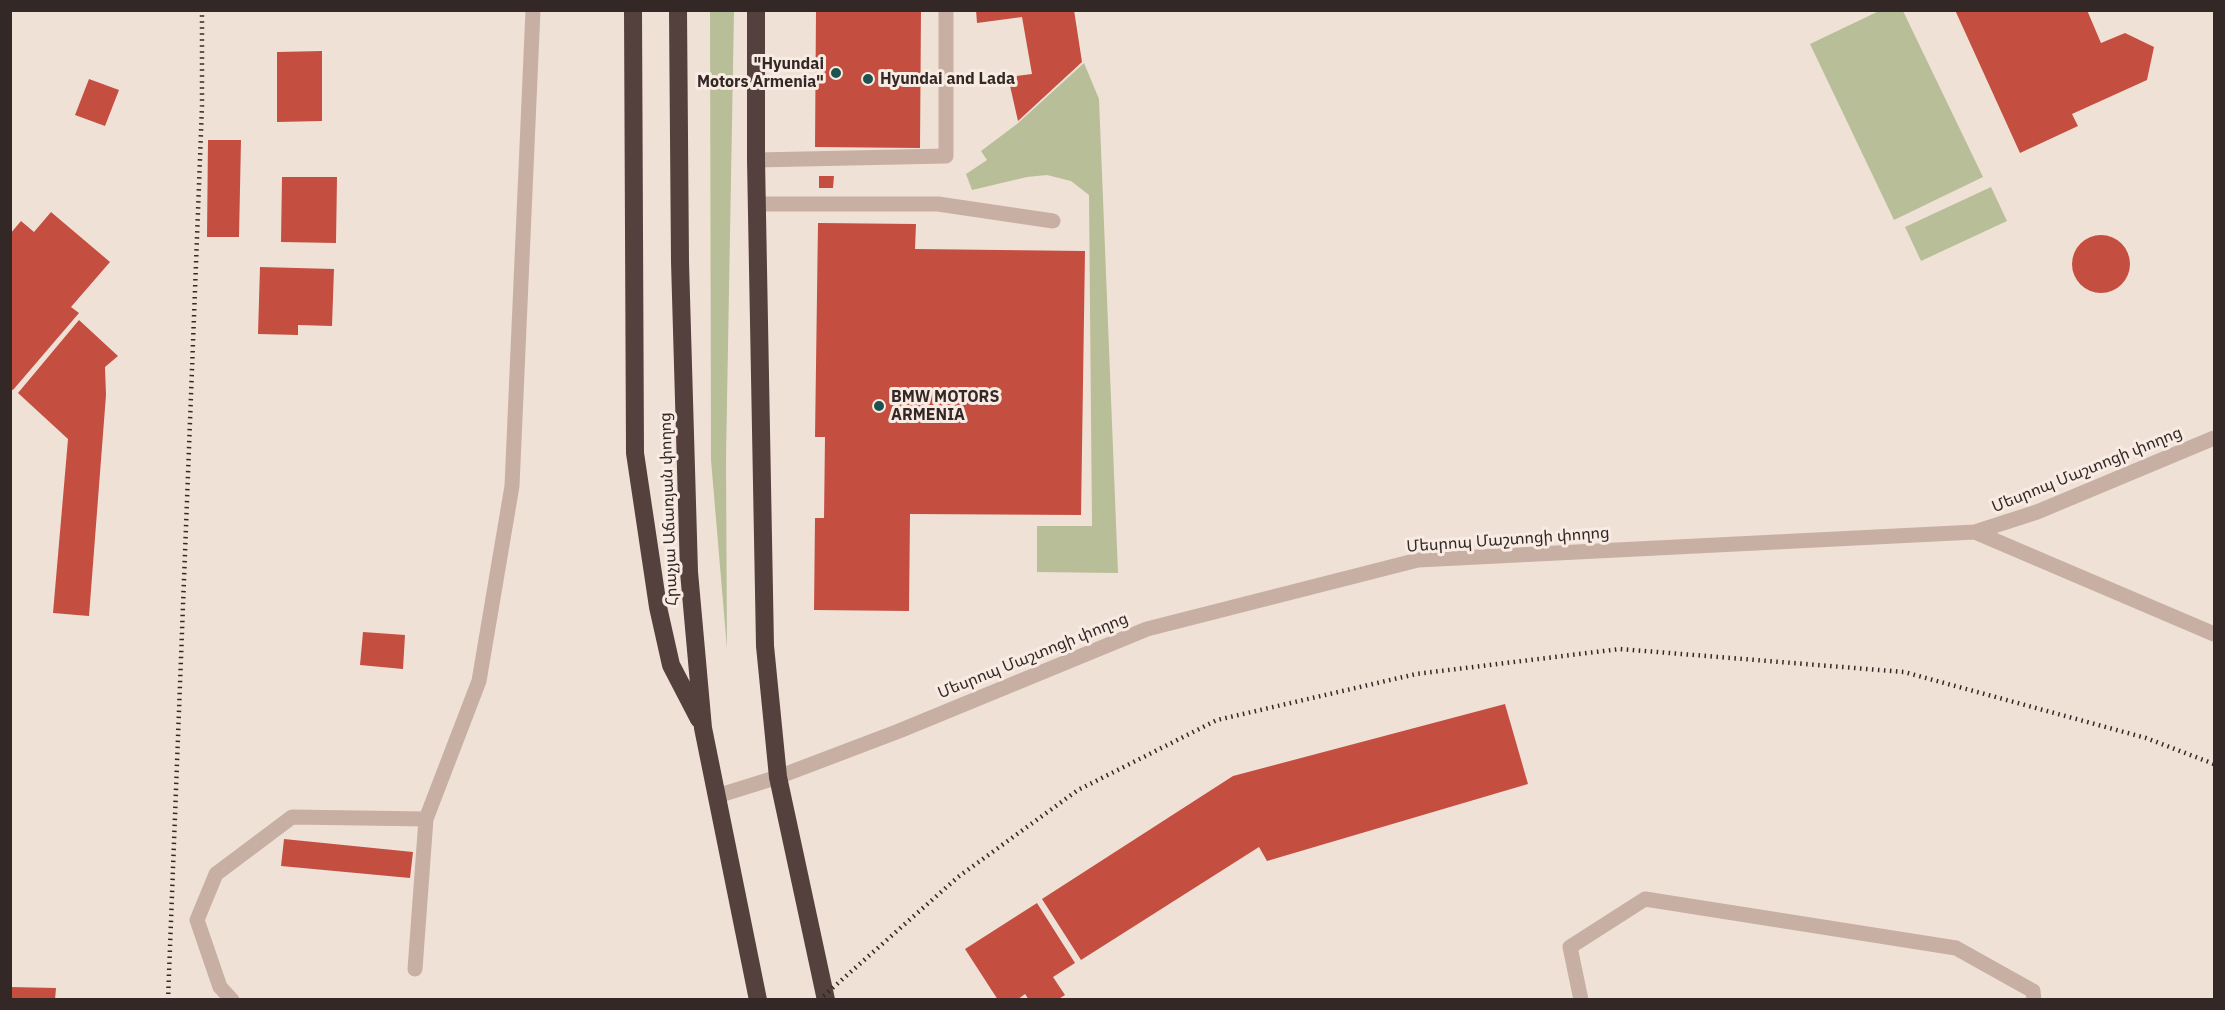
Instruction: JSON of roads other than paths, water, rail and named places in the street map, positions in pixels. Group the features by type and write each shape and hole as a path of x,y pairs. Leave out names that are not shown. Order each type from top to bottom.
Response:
{"highway":[{"path":"633,10 635,453 658,607 671,665 703,728"},
{"name":"Հրաչյա Աճառյան փողոց","path":"678,10 680,262 689,572 703,728 758,999"},
{"path":"756,10 756,204 765,646 778,777 826,999"}],"street":[{"path":"416,969 426,819 479,681 512,486 533,10"},
{"path":"756,160 946,156 946,10"},
{"path":"756,204 938,204 1053,221"},
{"name":"Մեսրոպ Մաշտոցի փողոց","path":"717,796 778,777 899,731 1147,628 1418,560 1975,532 2037,512 2214,438"},
{"path":"1975,532 2214,634"},
{"path":"232,999 220,987 197,920 216,874 292,817 426,819"},
{"path":"1581,999 1570,947 1645,899 1956,948 2033,991 2034,999"}],"railway":[{"path":"168,1000 202,106 202,10"},
{"path":"819,1000 958,877 1078,790 1217,720 1416,674 1620,649 1904,672 2146,738 2214,764"}],"place":[{"name":"\"Hyundai Motors Armenia\"","path":"836,73"},
{"name":"Hyundai and Lada","path":"868,79"},
{"name":"BMW MOTORS ARMENIA","path":"879,406"}]}
